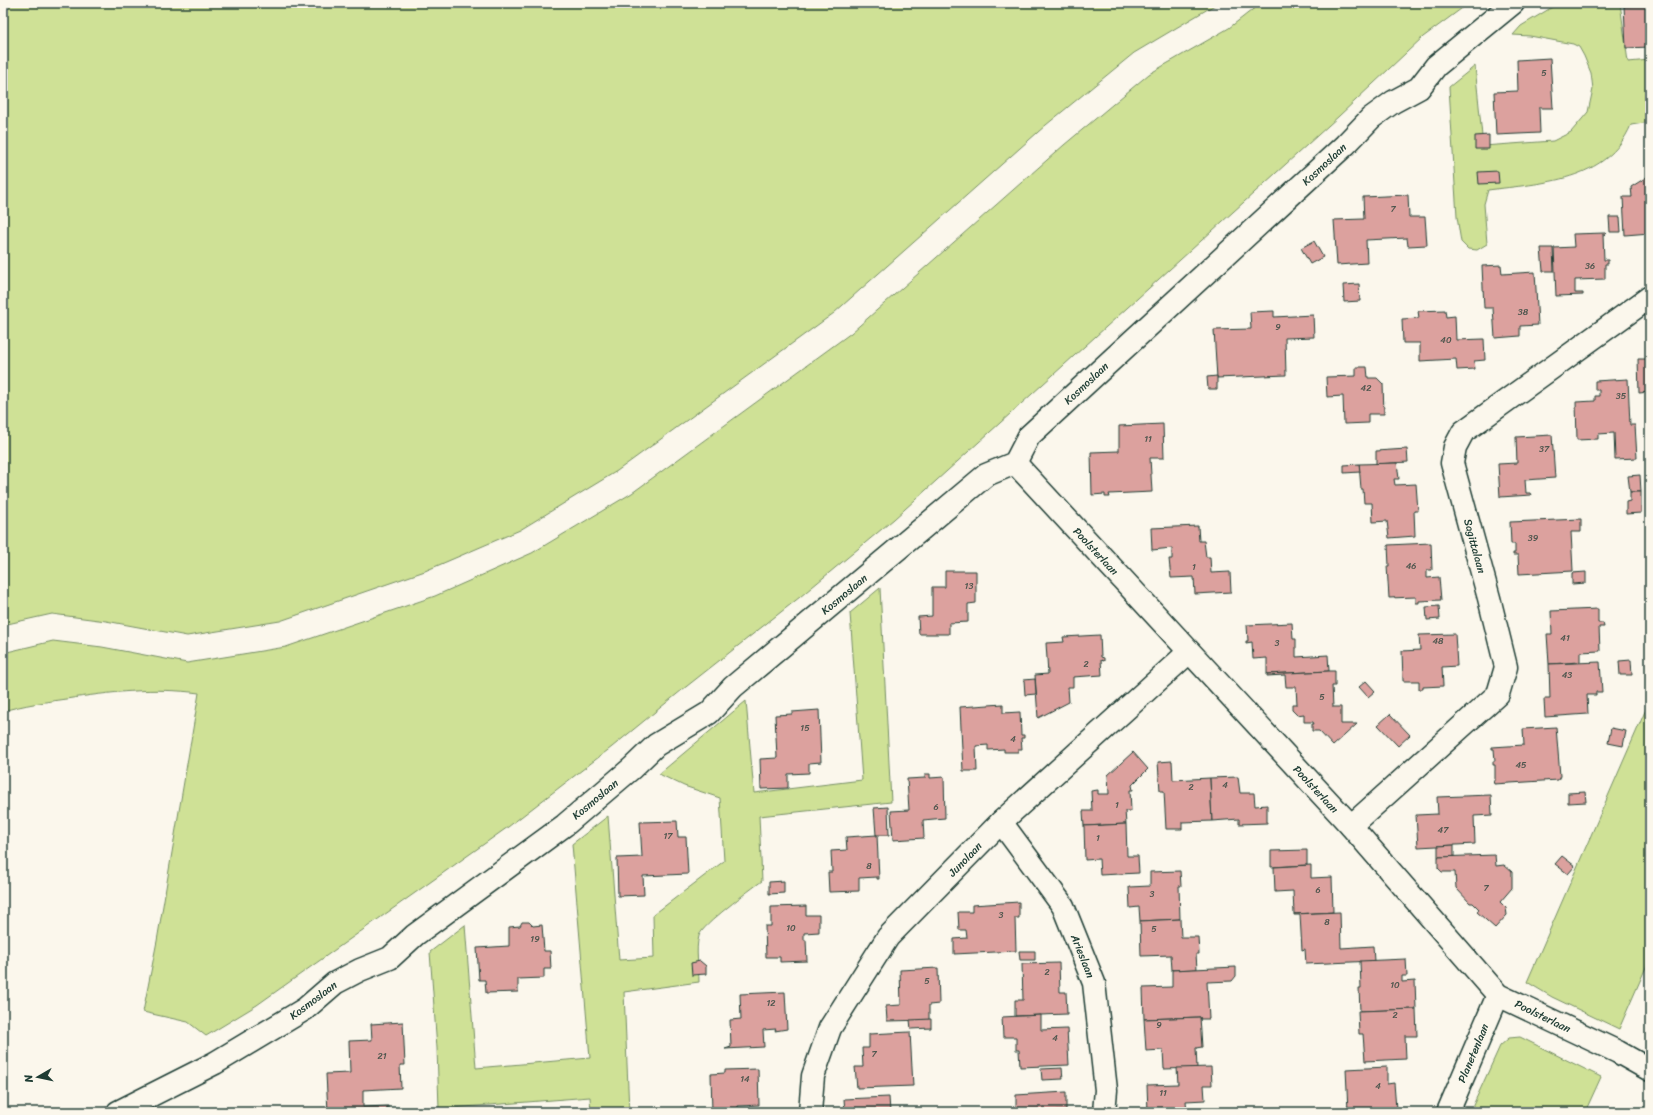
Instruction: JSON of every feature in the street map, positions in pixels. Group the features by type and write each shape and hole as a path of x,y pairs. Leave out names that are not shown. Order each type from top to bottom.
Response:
{"street":[{"name":"Kosmoslaan","path":"118,1112 221,1059 305,1009 335,983 360,970 390,958 415,935 565,824 632,768 656,745 709,713 733,687 986,475 1015,463 1029,436 1345,145 1371,118 1393,102 1419,88 1436,66 1513,3"},
{"name":"Sagittalaan","path":"1351,826 1498,694 1506,667 1489,598 1452,463 1455,447 1464,432 1650,297"},
{"name":"Poolsterlaan","path":"1015,463 1351,826 1498,995 1618,1052 1650,1070"},
{"name":"Junolaan","path":"810,1112 813,1076 830,1028 888,937 1001,822 1189,652"},
{"name":"Arieslaan","path":"1001,822 1062,906 1094,983 1106,1090 1104,1112"},
{"name":"Planetenlaan","path":"1448,1112 1498,995"}],"green space":[{"path":"3,3 1218,3 1134,53 1046,125 834,313 617,471 520,530 425,571 280,621 187,636 106,621 52,614 3,625"},
{"path":"1261,3 1469,3 1423,37 1339,116 894,519 800,597 612,747 508,827 257,1005 206,1036 188,1022 143,1012 157,941 199,693 166,690 116,692 83,696 3,711 3,653 53,641 102,647 187,663 286,647 435,596 532,553 632,493 851,333 1064,145 1149,74 1229,28"},
{"path":"1559,3 1620,3 1628,62 1650,60 1650,122 1631,125 1620,144 1606,158 1589,169 1550,181 1488,190 1484,204 1487,244 1477,250 1468,249 1461,242 1457,217 1449,87 1475,66 1483,146 1553,141 1571,132 1588,112 1593,89 1591,73 1579,47 1573,44 1530,36 1513,35 1521,26"},
{"path":"880,588 891,802 759,816 762,881 727,908 702,931 699,936 697,947 699,982 624,992 629,1112 591,1112 590,1097 439,1109 437,1048 430,952 465,925 476,1068 590,1058 572,844 608,816 619,960 654,958 653,915 724,861 720,798 684,786 659,774 746,701 754,793 862,780 850,613"},
{"path":"1650,700 1650,958 1619,1029 1552,997 1527,982"},
{"path":"1520,1037 1601,1077 1585,1112 1470,1112 1500,1046 1509,1038"}],"building":[{"path":"1641,3 1650,3 1650,47 1626,48 1624,6 1642,5"},
{"path":"1550,58 1553,108 1539,108 1540,133 1496,135 1494,92 1518,91 1517,60"},
{"path":"1489,135 1489,149 1475,149 1475,136"},
{"path":"1498,171 1499,183 1479,184 1478,172"},
{"path":"1650,175 1650,233 1625,235 1623,197 1632,197 1631,187"},
{"path":"1408,195 1409,217 1425,217 1427,245 1408,246 1407,238 1366,240 1367,263 1337,265 1334,220 1364,219 1363,197"},
{"path":"1609,217 1620,217 1621,232 1610,232"},
{"path":"1573,234 1606,234 1603,235 1604,260 1608,260 1608,264 1605,264 1605,279 1575,280 1575,293 1583,293 1583,295 1556,296 1554,248 1574,247"},
{"path":"1314,241 1323,257 1310,264 1301,248"},
{"path":"1541,248 1553,248 1554,271 1543,271"},
{"path":"1501,265 1502,274 1535,272 1538,325 1520,326 1520,336 1495,338 1493,308 1484,308 1482,266"},
{"path":"1359,284 1360,301 1344,302 1343,285"},
{"path":"1445,310 1446,317 1455,316 1456,340 1484,339 1485,360 1474,361 1475,369 1457,370 1456,359 1420,361 1420,343 1403,343 1402,319 1419,318 1418,311"},
{"path":"1274,311 1274,317 1313,315 1314,337 1285,338 1286,375 1217,378 1214,330 1251,329 1250,312"},
{"path":"1638,359 1650,359 1650,392 1639,393"},
{"path":"1356,367 1367,367 1368,378 1377,378 1383,384 1384,414 1368,414 1368,423 1344,424 1343,396 1327,397 1326,377 1356,376"},
{"path":"1217,376 1217,389 1208,389 1207,377"},
{"path":"1628,379 1630,425 1635,425 1637,458 1615,459 1614,433 1598,434 1598,439 1577,440 1576,402 1595,401 1595,396 1599,396 1599,390 1595,390 1595,381"},
{"path":"1163,424 1164,458 1150,458 1152,492 1109,494 1110,497 1105,497 1105,494 1092,495 1091,452 1119,451 1119,426"},
{"path":"1552,435 1555,478 1525,480 1526,493 1530,493 1531,495 1500,497 1498,464 1517,463 1516,437"},
{"path":"1407,449 1408,462 1376,464 1376,451"},
{"path":"1397,463 1399,479 1394,479 1395,485 1416,484 1418,511 1414,511 1415,536 1389,538 1387,521 1373,522 1372,503 1364,503 1359,464"},
{"path":"1359,464 1360,472 1344,473 1344,465"},
{"path":"1640,475 1641,492 1630,492 1628,476"},
{"path":"1630,492 1641,492 1641,513 1626,514 1626,502 1630,501"},
{"path":"1581,519 1581,532 1571,532 1573,571 1519,574 1518,555 1513,555 1513,553 1515,553 1515,544 1511,544 1510,522"},
{"path":"1198,526 1199,541 1204,541 1206,557 1210,557 1211,573 1230,572 1231,592 1195,594 1194,577 1171,578 1169,559 1172,559 1172,548 1152,550 1151,528"},
{"path":"1431,543 1432,570 1427,570 1427,578 1439,577 1441,600 1419,601 1419,603 1416,603 1416,597 1389,598 1387,566 1389,566 1388,545"},
{"path":"945,571 976,571 976,603 968,604 968,622 949,623 949,634 919,634 918,617 932,616 932,587 945,587"},
{"path":"1586,572 1586,583 1572,584 1572,573"},
{"path":"1439,606 1440,619 1427,620 1426,607"},
{"path":"1598,609 1598,623 1603,623 1604,627 1599,627 1600,651 1580,652 1580,662 1549,664 1547,634 1552,634 1551,611"},
{"path":"1292,623 1293,639 1296,639 1296,657 1328,655 1329,671 1267,674 1267,658 1253,659 1252,642 1246,643 1246,641 1248,641 1247,625"},
{"path":"1455,634 1457,666 1442,667 1443,686 1423,687 1423,689 1419,689 1419,681 1403,681 1402,651 1420,650 1419,635"},
{"path":"1100,635 1101,657 1104,658 1104,661 1101,660 1102,675 1073,677 1073,687 1068,687 1069,702 1038,718 1035,675 1048,674 1046,643 1064,642 1063,637"},
{"path":"1631,660 1632,675 1620,675 1619,661"},
{"path":"1600,662 1602,692 1596,692 1596,695 1587,695 1588,714 1545,717 1544,699 1550,699 1549,664"},
{"path":"1335,671 1335,686 1332,686 1333,707 1341,707 1341,724 1357,724 1333,746 1319,731 1312,731 1312,724 1314,724 1313,722 1304,722 1304,714 1297,715 1292,710 1292,704 1297,704 1296,687 1286,687 1285,675 1267,676 1267,674"},
{"path":"1035,679 1036,694 1025,695 1024,680"},
{"path":"1366,681 1375,691 1368,697 1359,687"},
{"path":"1003,704 1003,713 1020,712 1021,735 1024,735 1024,738 1021,738 1022,749 1018,749 1018,752 1004,752 1004,749 988,750 988,745 976,746 977,771 963,771 960,707"},
{"path":"819,710 821,762 809,763 809,773 788,774 788,788 761,789 760,759 777,758 775,715"},
{"path":"1390,714 1410,735 1398,746 1378,725"},
{"path":"1556,727 1560,776 1558,780 1494,784 1495,765 1493,765 1493,761 1495,761 1494,749 1492,749 1492,747 1524,745 1523,729"},
{"path":"1611,728 1626,731 1623,746 1608,743"},
{"path":"1133,752 1148,769 1132,785 1133,790 1130,790 1131,811 1125,811 1126,824 1084,826 1083,811 1092,811 1091,791 1098,790 1098,794 1109,794 1108,775"},
{"path":"1172,761 1173,780 1210,778 1212,821 1182,822 1182,829 1166,829 1164,791 1160,791 1158,762"},
{"path":"925,774 930,774 930,778 944,777 945,818 923,820 924,838 893,840 891,811 909,810 907,779 925,778"},
{"path":"1238,777 1240,793 1254,793 1255,806 1267,805 1267,823 1239,824 1239,819 1212,821 1210,778"},
{"path":"1585,792 1586,802 1568,803 1568,793"},
{"path":"1491,795 1492,815 1474,816 1475,844 1418,847 1416,815 1438,814 1437,797"},
{"path":"888,807 889,835 876,835 874,808"},
{"path":"677,821 678,837 686,837 688,874 643,876 644,895 618,896 617,858 642,857 640,822"},
{"path":"1126,824 1127,856 1138,856 1139,873 1100,875 1099,859 1085,860 1084,826"},
{"path":"877,835 879,879 877,879 877,877 859,878 859,891 829,892 828,872 832,872 831,851 847,850 846,837"},
{"path":"1454,845 1454,857 1438,857 1438,846"},
{"path":"1307,850 1307,865 1271,867 1271,851"},
{"path":"1495,855 1496,866 1504,865 1512,872 1512,888 1500,902 1506,908 1507,915 1495,928 1477,912 1479,909 1473,903 1470,903 1456,888 1455,872 1442,872 1438,868 1438,857"},
{"path":"1562,856 1575,866 1568,874 1555,864"},
{"path":"1311,865 1311,878 1332,877 1333,912 1294,914 1293,891 1275,892 1274,867"},
{"path":"1180,871 1180,919 1140,921 1139,907 1130,908 1129,887 1150,886 1150,872"},
{"path":"784,881 784,893 769,894 769,882"},
{"path":"1019,902 1019,918 1015,918 1016,951 954,954 954,939 967,938 966,930 959,930 958,912 972,912 972,905"},
{"path":"806,906 806,915 819,915 819,932 804,933 804,940 806,940 807,961 780,962 780,957 766,957 765,926 771,926 771,907"},
{"path":"1340,912 1341,948 1373,946 1374,961 1306,964 1305,949 1302,950 1300,915 1294,914"},
{"path":"1180,919 1181,937 1198,937 1199,954 1196,954 1197,969 1172,970 1171,955 1141,956 1140,921"},
{"path":"522,922 529,922 533,926 542,925 544,951 550,951 551,969 544,969 544,978 518,979 518,992 486,993 485,980 479,980 477,948 509,946 509,927 520,926"},
{"path":"1019,951 1035,951 1035,960 1020,960"},
{"path":"1406,959 1407,976 1402,976 1402,982 1415,981 1416,1009 1360,1011 1360,961"},
{"path":"700,961 706,966 706,974 692,975 691,963"},
{"path":"1059,963 1060,992 1066,992 1067,1014 1015,1016 1015,1000 1023,1000 1022,964"},
{"path":"1236,967 1236,976 1232,981 1207,982 1209,1019 1200,1019 1200,1017 1144,1019 1143,988 1172,987 1172,970"},
{"path":"938,968 939,1004 929,1005 929,1020 887,1021 886,1006 901,1005 900,970"},
{"path":"785,992 787,1029 775,1031 776,1029 763,1030 764,1047 725,1049 731,1047 730,1020 741,1019 740,994"},
{"path":"1416,1009 1417,1036 1405,1036 1406,1059 1365,1061 1363,1034 1359,1034 1358,1011"},
{"path":"1041,1015 1041,1030 1067,1029 1069,1065 1020,1067 1019,1050 1016,1050 1016,1037 1003,1037 1002,1017"},
{"path":"1200,1017 1202,1047 1196,1048 1197,1068 1164,1069 1163,1050 1146,1051 1144,1019"},
{"path":"931,1019 931,1028 911,1029 910,1020"},
{"path":"403,1022 405,1065 400,1065 401,1088 363,1090 363,1107 388,1106 388,1112 328,1112 326,1074 350,1073 349,1041 372,1040 371,1024"},
{"path":"910,1032 913,1086 857,1088 855,1067 863,1067 862,1048 869,1048 869,1034"},
{"path":"1211,1067 1212,1085 1204,1085 1205,1100 1186,1101 1187,1112 1148,1112 1147,1085 1178,1084 1177,1068"},
{"path":"1387,1067 1387,1084 1394,1083 1396,1109 1348,1111 1346,1069"},
{"path":"1062,1068 1063,1079 1042,1080 1041,1069"},
{"path":"758,1069 759,1105 738,1106 738,1112 712,1112 711,1074 725,1073 725,1070"},
{"path":"1066,1092 1066,1111 1016,1112 1016,1095"},
{"path":"889,1097 890,1112 845,1112 844,1099"},
{"path":"1385,1109 1386,1112 1338,1112 1338,1110"}]}
